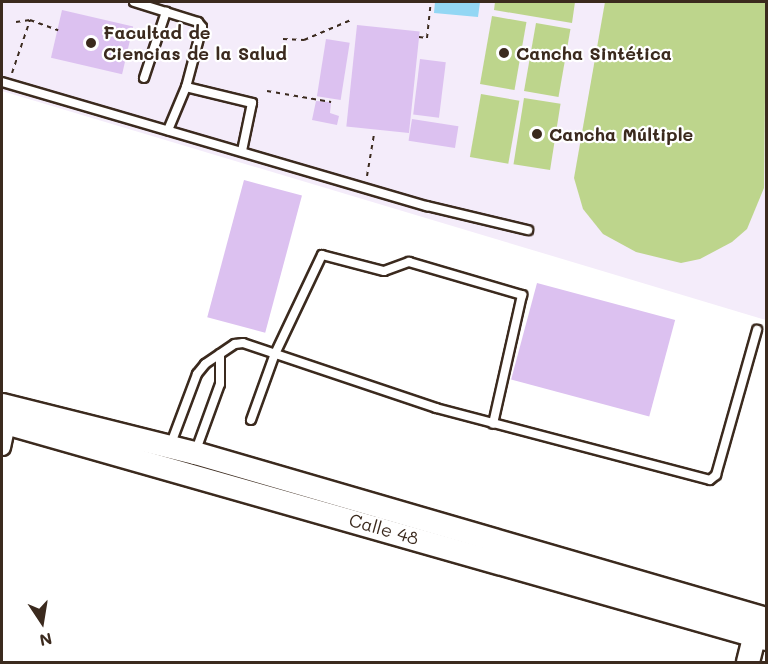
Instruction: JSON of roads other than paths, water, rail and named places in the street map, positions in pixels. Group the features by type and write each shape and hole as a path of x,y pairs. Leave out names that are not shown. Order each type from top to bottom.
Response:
{"main road":[{"name":"Calle 48","path":"3,417 167,457 761,628"},
{"path":"748,663 761,628"}],"street":[{"path":"2,447 3,417"}],"lane":[{"path":"134,2 198,22 202,27 186,87 168,130"},
{"path":"144,78 166,12"},
{"path":"5,83 366,188 528,230"},
{"path":"186,87 252,103 242,151"},
{"path":"251,420 274,356 322,255 384,270 409,262 519,292 523,298 493,424"},
{"path":"167,457 197,374 220,354 243,343 274,356 493,424 710,480 716,475 757,330"},
{"path":"191,464 220,384 220,354"}],"water":[{"path":"435,2 480,2 478,17 434,13"}],"place":[{"name":"Facultad de Ciencias de la Salud","path":"91,43"},
{"name":"Cancha Sintética","path":"504,53"},
{"name":"Cancha Múltiple","path":"537,134"}]}
